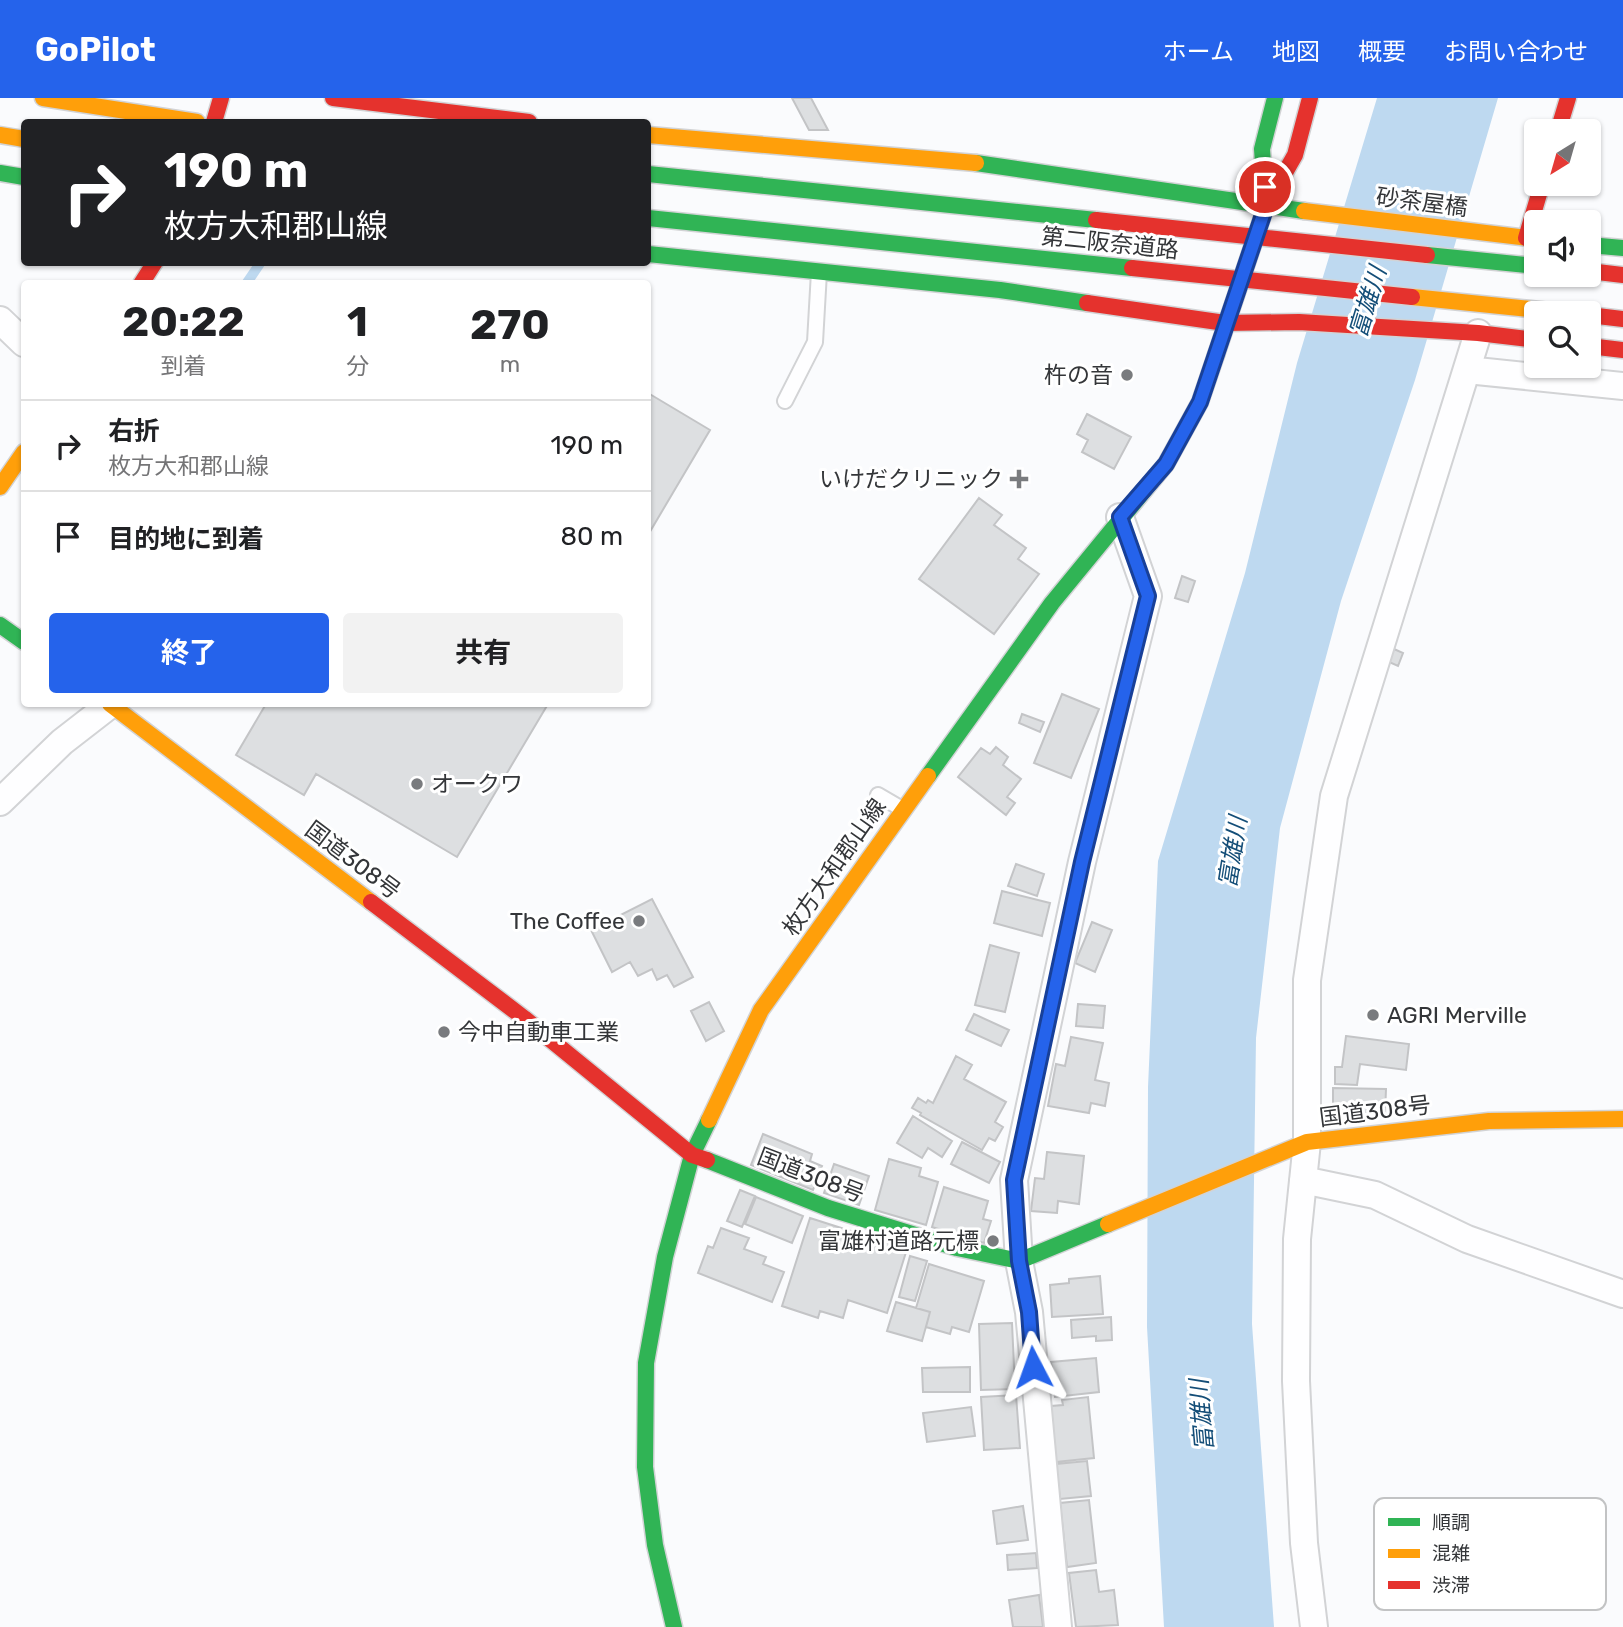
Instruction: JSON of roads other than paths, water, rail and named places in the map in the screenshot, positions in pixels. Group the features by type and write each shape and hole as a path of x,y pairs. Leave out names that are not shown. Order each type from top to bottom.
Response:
{"main road":[{"path":"43,98 178,119"},
{"path":"215,119 221,98"},
{"path":"333,98 505,119"},
{"name":"枚方大和郡山線","path":"1266,206 1262,149 1275,98"},
{"name":"枚方大和郡山線","path":"674,1627 654,1545 645,1467 646,1363 665,1257 692,1155 761,1010 1052,603 1166,464 1200,402 1266,206 1294,155 1310,98"},
{"path":"1562,119 1568,98"},
{"path":"0,135 21,138"},
{"name":"砂茶屋橋","path":"651,135 967,162 1266,206 1524,238"},
{"path":"0,173 21,176"},
{"name":"第二阪奈道路","path":"651,174 1524,265"},
{"name":"第二阪奈道路","path":"651,218 1524,308"},
{"path":"1601,246 1623,248"},
{"path":"651,254 1000,290 1225,323 1299,322 1478,333 1524,339"},
{"path":"1601,272 1623,275"},
{"path":"1601,316 1623,319"},
{"path":"1601,348 1623,351"},
{"path":"0,488 21,456"},
{"path":"0,625 21,640"},
{"name":"国道308号","path":"114,707 450,962 692,1155 828,1208 957,1248 1019,1261 1307,1142 1489,1121 1623,1119"}],"street":[{"path":"0,320 21,340"},
{"path":"1314,1627 1304,1543 1296,1381 1297,1239 1307,1142 1307,980 1334,796 1478,333"},
{"path":"1466,370 1623,386"},
{"path":"1058,1627 1029,1312 1019,1261 1014,1180 1082,862 1148,596 1120,517"},
{"path":"0,802 62,742 106,707"},
{"path":"1303,1180 1375,1195 1467,1239 1623,1294"}],"lane":[{"path":"785,401 816,342 819,271"},
{"path":"878,795 903,810"},
{"path":"450,962 460,946"}],"water":[{"name":"富雄川","path":"1377,98 1498,98 1415,380 1341,601 1280,828 1256,1038 1252,1324 1274,1627 1164,1627 1147,1327 1148,1087 1158,861 1245,573 1297,363"}],"waterway":[{"path":"249,280 258,266"}],"place":[{"name":"杵の音","path":"1127,375"},
{"name":"いけだクリニック","path":"1019,479"},
{"name":"オークワ","path":"417,784"},
{"name":"The Coffee","path":"639,921"},
{"name":"AGRI Merville","path":"1373,1015"},
{"name":"今中自動車工業","path":"444,1032"},
{"name":"富雄村道路元標","path":"993,1241"}]}
